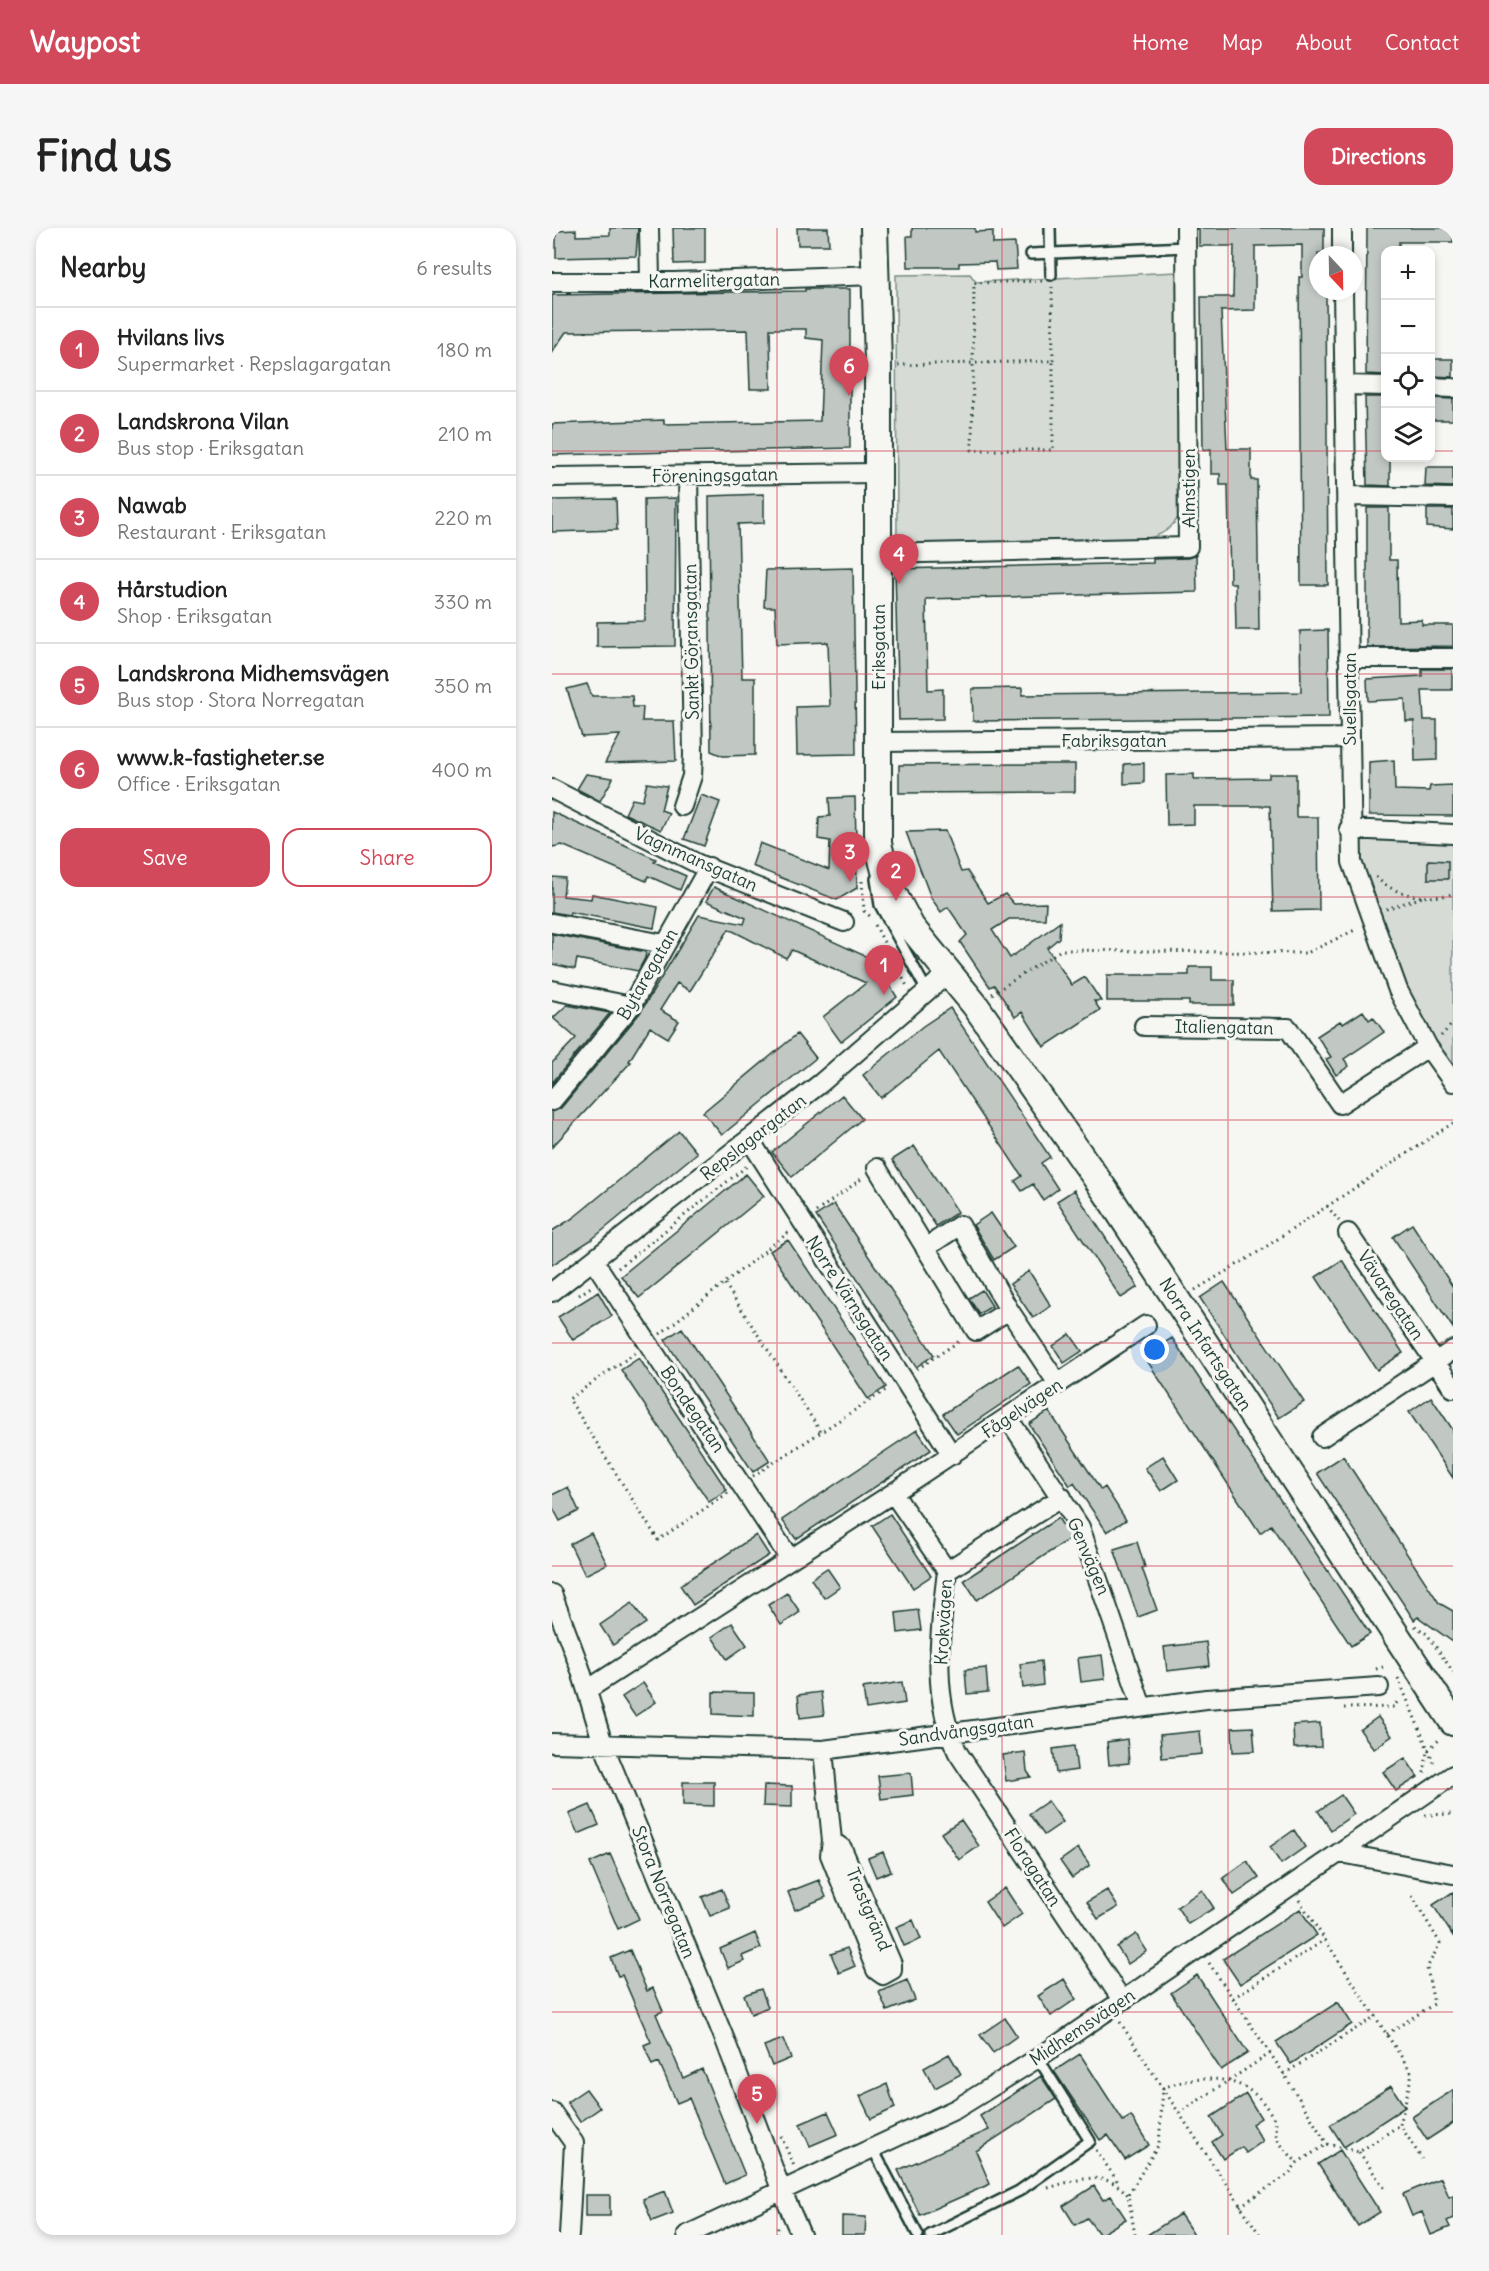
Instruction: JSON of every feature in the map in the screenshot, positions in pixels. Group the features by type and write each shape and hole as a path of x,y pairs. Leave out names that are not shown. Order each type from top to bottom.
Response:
{"street":[{"path":"649,228 650,282"},
{"name":"Eriksgatan","path":"874,228 878,473 878,844 889,886 896,901 911,927 948,974"},
{"name":"Almstigen","path":"878,554 1188,547 1186,228"},
{"path":"1342,228 1342,246"},
{"name":"Karmelitergatan","path":"552,282 650,282 876,275"},
{"name":"Suellsgatan","path":"1343,300 1352,862 1370,919 1398,990 1428,1047 1453,1083"},
{"path":"1344,384 1381,386"},
{"path":"1435,387 1453,388"},
{"name":"Föreningsgatan","path":"552,477 878,473"},
{"name":"Sankt Göransgatan","path":"682,806 692,776 693,755 688,476"},
{"path":"1347,496 1453,498"},
{"path":"1348,658 1453,658"},
{"name":"Fabriksgatan","path":"879,742 1349,738"},
{"name":"Vagnmansgatan","path":"552,789 710,867 844,922"},
{"path":"1350,829 1453,834"},
{"name":"Bytaregatan","path":"552,1101 631,1006 664,944 710,867"},
{"path":"552,923 664,944"},
{"name":"Repslagargatan","path":"552,1292 750,1140 948,974"},
{"name":"Norra Infartsgatan","path":"948,974 975,1005 1179,1301 1453,1722"},
{"path":"556,995 631,1006"},
{"name":"Italiengatan","path":"1144,1026 1288,1028 1340,1104 1428,1047"},
{"name":"Norre Värnsgatan","path":"750,1140 952,1455"},
{"path":"877,1168 975,1331 1009,1310"},
{"path":"925,1248 960,1225 1009,1310 1058,1384"},
{"name":"Vävaregatan","path":"1348,1233 1453,1388"},
{"name":"Bondegatan","path":"594,1261 790,1559"},
{"name":"Fågelvägen","path":"587,1690 952,1455 1146,1325"},
{"path":"1322,1437 1453,1350"},
{"name":"Genvägen","path":"1008,1418 1080,1527 1142,1707"},
{"name":"Krokvägen","path":"893,1493 947,1571 938,1654 948,1732"},
{"path":"947,1571 1062,1497"},
{"name":"Stora Norregatan","path":"552,1594 587,1690 603,1744 725,2040 781,2189 801,2235"},
{"name":"Sandvångsgatan","path":"552,1743 823,1750 1206,1699 1379,1687"},
{"name":"Floragatan","path":"948,1732 958,1753 1114,2006"},
{"path":"823,1750 832,1841"},
{"name":"Midhemsvägen","path":"687,2235 956,2109 1038,2058 1453,1775"},
{"name":"Trastgränd","path":"832,1841 842,1848 892,1964 892,1970 888,1974 883,1975 876,1970 830,1855 832,1841"},
{"path":"1341,1853 1453,1874"},
{"path":"552,2112 574,2143 571,2235 552,2234"}],"lane":[{"path":"1050,228 1051,275"},
{"path":"1031,254 1186,247"},
{"path":"878,844 876,883 880,905 922,996"},
{"path":"930,2235 1019,2191 1090,2141 1038,2058"},
{"path":"873,2149 918,2235"}],"path":[{"path":"1052,281 1053,361 1053,450 972,450 974,283 1052,281"},
{"path":"890,365 1053,361"},
{"path":"1371,870 1378,879 1396,890 1425,897"},
{"path":"863,874 864,911 871,918 888,953 922,996"},
{"path":"988,997 1062,950 1307,953 1370,919 1425,897 1453,894"},
{"path":"1179,1301 1255,1254 1453,1123"},
{"path":"877,1168 802,1222 649,1343 569,1399 658,1540 975,1331"},
{"path":"725,1284 821,1432"},
{"path":"1397,1676 1427,1751 1424,1780"},
{"path":"1344,1708 1385,1709 1394,1707 1399,1699"},
{"path":"1291,1887 1412,2073 1400,2125 1359,2152"},
{"path":"1387,2034 1434,2004 1426,1968 1440,1943 1412,1896"},
{"path":"1233,1998 1325,1940"},
{"path":"1200,1949 1271,2053 1327,2144 1359,2152 1385,2188"},
{"path":"1114,2006 1120,2021 1260,2235"},
{"path":"1284,2074 1376,2016"},
{"path":"1179,2113 1271,2053"},
{"path":"1163,2088 1180,2082 1229,2080 1252,2091 1266,2106 1276,2124 1276,2137 1297,2163"},
{"path":"1128,2194 1159,2144 1163,2088"},
{"path":"1400,2125 1422,2160"},
{"path":"1090,2141 1128,2194 1135,2235"},
{"path":"1240,2206 1289,2174 1297,2163 1327,2144"},
{"path":"1019,2191 1084,2179 1106,2179 1119,2183"}],"shaded area":[{"path":"1177,272 1182,511 1166,531 1141,539 897,546 896,275 970,274 976,282"},
{"path":"1349,829 1453,834 1453,1082 1428,1047"}],"building":[{"path":"610,228 638,228 636,256 556,258 556,231 576,230 576,236 610,235"},
{"path":"673,228 705,228 705,263 674,264"},
{"path":"797,228 828,228 829,245 798,245"},
{"path":"912,228 975,228 975,232 993,231 993,244 1015,243 1017,269 996,270 995,262 959,263 959,267 908,267 907,236 912,236"},
{"path":"1199,228 1324,228 1324,246 1309,246 1309,300 1326,300 1328,585 1301,585 1299,277 1302,277 1302,245 1255,246 1255,310 1221,311 1227,449 1251,449 1251,480 1257,480 1259,630 1236,630 1235,583 1230,583 1228,485 1220,485 1220,474 1211,474 1211,449 1203,450 1201,297 1233,297 1234,246 1199,246"},
{"path":"1367,228 1453,228 1453,242 1399,242 1399,246 1381,246 1381,375 1366,374"},
{"path":"805,289 850,289 850,448 552,455 552,424 664,420 664,424 820,421 823,340 806,338 806,329 770,329 771,389 750,389 748,330 566,332 552,352 552,295 805,291"},
{"path":"1435,359 1453,359 1453,377 1435,376"},
{"path":"1365,397 1381,397 1381,462 1390,462 1390,486 1367,485"},
{"path":"1435,398 1453,399 1453,420 1435,420"},
{"path":"1426,467 1453,467 1453,487 1425,486"},
{"path":"764,494 764,523 738,524 742,678 755,678 755,755 723,756 711,751 709,496"},
{"path":"676,498 675,646 597,647 597,622 645,621 644,499"},
{"path":"616,499 617,530 552,532 552,500"},
{"path":"1367,508 1389,508 1389,560 1397,560 1398,621 1422,620 1422,625 1453,625 1453,646 1367,647"},
{"path":"1427,509 1453,509 1453,529 1427,527"},
{"path":"1196,555 1197,592 926,599 928,690 943,689 943,719 899,720 895,569 1153,563 1153,559 1188,558"},
{"path":"853,568 856,754 797,755 796,707 830,706 828,642 777,644 775,607 764,607 766,570"},
{"path":"1328,630 1329,717 973,721 972,689 1022,688 1022,695 1301,692 1300,631"},
{"path":"1422,669 1452,669 1452,690 1422,690 1424,720 1437,720 1437,760 1415,761 1414,721 1406,721 1405,699 1368,701 1367,679 1422,676"},
{"path":"587,684 592,696 632,696 633,707 643,707 642,721 674,721 676,761 605,763 620,735 582,737 567,689"},
{"path":"1394,760 1395,790 1429,791 1430,786 1453,785 1453,816 1369,815 1369,762"},
{"path":"1144,763 1144,783 1124,784 1124,764"},
{"path":"1075,764 1075,792 899,793 899,765"},
{"path":"586,774 613,778 600,801 577,789"},
{"path":"1194,774 1194,779 1269,778 1269,774 1296,774 1296,817 1318,817 1319,910 1273,911 1270,806 1194,806 1194,824 1167,825 1166,775"},
{"path":"647,783 667,786 661,810 669,813 661,830 625,814 632,799 642,801"},
{"path":"701,795 720,802 704,846 684,839"},
{"path":"855,797 857,888 837,900 752,866 760,843 829,870 830,841 818,839 819,817 830,816 829,798"},
{"path":"552,812 656,859 654,862 686,876 680,890 648,876 646,881 562,845 552,847"},
{"path":"945,831 961,872 967,871 988,903 1005,894 1014,904 1046,903 1045,919 1009,919 992,930 1010,958 1060,922 1059,938 1047,948 1072,985 1085,977 1101,1001 1094,1001 1100,1010 1044,1047 1022,1012 1015,1017 994,985 990,987 960,942 967,935 948,907 941,912 931,898 906,832"},
{"path":"1428,860 1448,861 1448,879 1428,879"},
{"path":"552,877 565,878 563,896 591,899 592,894 658,907 654,928 570,912 569,915 552,912"},
{"path":"714,887 874,960 897,997 841,1042 823,1017 866,983 792,950 786,958 729,929 690,991 677,983 660,1010 679,1021 668,1038 650,1027 629,1061 631,1062 552,1147 552,1112 561,1108 640,1013 699,915 744,924 746,918 706,901"},
{"path":"552,934 646,952 645,958 638,971 577,959 575,969 552,964"},
{"path":"1189,967 1212,967 1212,980 1234,980 1234,1005 1189,1005 1189,1001 1107,1001 1107,975 1189,975"},
{"path":"567,1005 610,1013 552,1083 552,1063 576,1038 553,1018"},
{"path":"950,1008 1050,1157 1041,1163 1058,1189 1043,1200 1033,1184 1022,1191 1015,1181 1022,1176 939,1051 881,1098 863,1075 923,1026"},
{"path":"1363,1011 1369,1020 1373,1017 1384,1032 1344,1059 1349,1066 1336,1075 1326,1059 1331,1057 1317,1036 1340,1021 1343,1024"},
{"path":"797,1034 816,1058 722,1135 703,1112"},
{"path":"842,1095 862,1119 792,1177 772,1152"},
{"path":"679,1131 697,1153 591,1240 552,1265 552,1231 573,1218"},
{"path":"914,1146 958,1212 936,1226 892,1160"},
{"path":"746,1174 764,1196 639,1298 621,1276"},
{"path":"1074,1190 1138,1287 1121,1298 1057,1201"},
{"path":"834,1204 934,1355 916,1367 816,1216"},
{"path":"991,1213 1014,1247 994,1260 973,1225"},
{"path":"1412,1224 1453,1287 1453,1328 1393,1237"},
{"path":"788,1240 886,1387 868,1399 770,1251"},
{"path":"1342,1260 1403,1353 1377,1370 1316,1277"},
{"path":"1029,1271 1051,1306 1033,1318 1010,1284"},
{"path":"1224,1282 1304,1402 1279,1418 1200,1298"},
{"path":"982,1290 992,1306 979,1314 969,1298"},
{"path":"598,1292 612,1316 573,1340 558,1317"},
{"path":"682,1328 770,1461 753,1472 665,1340"},
{"path":"1070,1334 1082,1351 1064,1363 1053,1346"},
{"path":"1172,1338 1370,1634 1351,1646 1271,1525 1260,1533 1144,1356"},
{"path":"639,1358 727,1490 709,1502 621,1370"},
{"path":"1018,1365 1031,1384 957,1434 943,1414"},
{"path":"1431,1397 1453,1430 1453,1478 1409,1412"},
{"path":"1049,1411 1101,1490 1105,1487 1126,1520 1107,1532 1074,1483 1070,1486 1029,1424"},
{"path":"917,1430 931,1450 796,1539 782,1520"},
{"path":"1163,1456 1178,1480 1161,1491 1145,1468"},
{"path":"1343,1456 1439,1603 1453,1611 1453,1642 1418,1617 1414,1620 1317,1473"},
{"path":"568,1487 579,1511 560,1521 552,1506 552,1495"},
{"path":"890,1514 931,1576 913,1588 872,1526"},
{"path":"1058,1518 1071,1538 977,1600 964,1580"},
{"path":"591,1533 607,1564 585,1575 570,1544"},
{"path":"756,1535 769,1555 693,1605 680,1585"},
{"path":"1137,1542 1145,1567 1142,1568 1157,1610 1138,1617 1114,1549"},
{"path":"827,1568 840,1587 824,1598 811,1579"},
{"path":"787,1593 800,1612 781,1625 768,1605"},
{"path":"632,1603 646,1623 613,1645 600,1625"},
{"path":"918,1610 921,1630 898,1633 896,1613"},
{"path":"732,1623 747,1645 727,1659 712,1637"},
{"path":"1206,1642 1209,1666 1167,1671 1164,1647"},
{"path":"1102,1655 1105,1679 1081,1682 1078,1658"},
{"path":"1041,1661 1043,1685 1023,1688 1020,1664"},
{"path":"986,1668 988,1692 967,1694 965,1670"},
{"path":"902,1682 905,1703 866,1709 863,1688"},
{"path":"643,1683 656,1702 635,1716 622,1697"},
{"path":"713,1692 754,1693 754,1716 713,1714"},
{"path":"821,1692 824,1715 800,1718 798,1695"},
{"path":"1378,1717 1392,1736 1374,1749 1360,1730"},
{"path":"1320,1723 1321,1747 1294,1748 1293,1725"},
{"path":"1253,1727 1255,1751 1233,1752 1232,1728"},
{"path":"1200,1731 1202,1754 1162,1758 1160,1735"},
{"path":"1127,1739 1129,1763 1109,1765 1107,1742"},
{"path":"1074,1746 1077,1770 1056,1773 1053,1749"},
{"path":"1025,1752 1027,1771 1031,1777 1006,1781 1003,1755"},
{"path":"1405,1758 1418,1777 1396,1791 1383,1772"},
{"path":"911,1773 913,1795 881,1799 878,1776"},
{"path":"683,1782 714,1782 714,1806 683,1805"},
{"path":"764,1785 792,1786 792,1807 763,1806"},
{"path":"1341,1795 1354,1814 1331,1830 1318,1811"},
{"path":"1048,1801 1063,1822 1044,1835 1029,1814"},
{"path":"590,1805 599,1825 578,1834 569,1814"},
{"path":"961,1820 979,1846 959,1860 941,1833"},
{"path":"1294,1830 1305,1847 1281,1864 1270,1847"},
{"path":"1078,1848 1090,1865 1072,1878 1060,1861"},
{"path":"883,1852 891,1871 876,1877 868,1858"},
{"path":"610,1854 639,1919 618,1929 590,1863"},
{"path":"1247,1861 1259,1878 1234,1895 1223,1878"},
{"path":"819,1880 826,1897 795,1910 788,1892"},
{"path":"1005,1888 1022,1914 1002,1928 985,1902"},
{"path":"722,1889 730,1908 710,1916 702,1897"},
{"path":"1107,1890 1118,1907 1098,1919 1087,1902"},
{"path":"1202,1890 1214,1908 1188,1924 1177,1907"},
{"path":"1453,1892 1453,1936 1433,1905"},
{"path":"1300,1909 1317,1935 1240,1984 1223,1959"},
{"path":"913,1920 921,1939 904,1946 896,1927"},
{"path":"755,1933 761,1948 742,1956 744,1961 728,1968 720,1949"},
{"path":"1136,1934 1147,1951 1128,1964 1117,1947"},
{"path":"847,1948 855,1966 839,1973 831,1954"},
{"path":"630,1950 647,1991 653,1988 663,2011 656,2014 683,2078 702,2069 745,2175 725,2184 689,2098 677,2103 659,2062 652,2065 644,2045 651,2042 622,1975 618,1976 611,1958"},
{"path":"1197,1975 1248,2053 1221,2070 1171,1993"},
{"path":"1064,1979 1076,1999 1051,2016 1038,1996"},
{"path":"907,1980 915,2000 887,2011 879,1992"},
{"path":"761,1989 768,2007 751,2014 744,1995"},
{"path":"1338,2002 1352,2024 1291,2064 1276,2042"},
{"path":"1005,2018 1017,2036 993,2053 980,2035"},
{"path":"783,2039 791,2058 772,2066 764,2046"},
{"path":"949,2054 961,2074 935,2088 924,2068"},
{"path":"1080,2054 1123,2121 1131,2116 1149,2145 1125,2160 1108,2135 1100,2140 1054,2071"},
{"path":"1041,2076 1056,2099 976,2151 990,2184 920,2215 898,2170 989,2130 980,2116"},
{"path":"887,2084 895,2108 871,2119 860,2096"},
{"path":"1391,2086 1405,2107 1344,2147 1330,2125"},
{"path":"586,2089 600,2108 580,2122 567,2102"},
{"path":"1453,2090 1453,2123 1427,2140 1412,2117"},
{"path":"1246,2094 1261,2118 1252,2124 1263,2141 1246,2153 1242,2147 1223,2159 1212,2142 1222,2135 1211,2117"},
{"path":"828,2112 838,2134 810,2146 800,2124"},
{"path":"1340,2150 1380,2212 1358,2226 1318,2164"},
{"path":"1441,2178 1449,2197 1453,2195 1453,2218 1447,2221 1450,2227 1431,2235 1422,2212 1412,2216 1403,2194"},
{"path":"1094,2186 1103,2200 1111,2196 1126,2219 1100,2235 1087,2218 1075,2225 1063,2206"},
{"path":"665,2191 673,2213 652,2221 643,2199"},
{"path":"585,2195 610,2195 610,2216 585,2216"},
{"path":"1180,2214 1194,2235 1147,2235"},
{"path":"842,2216 866,2217 865,2235 842,2235"}],"place":[{"name":"www.k-fastigheter.se","path":"849,396"},
{"name":"Hårstudion","path":"899,584"},
{"name":"Nawab","path":"850,882"},
{"name":"Landskrona Vilan","path":"896,901"},
{"name":"Hvilans livs","path":"884,995"},
{"name":"Landskrona Midhemsvägen","path":"757,2124"}]}
